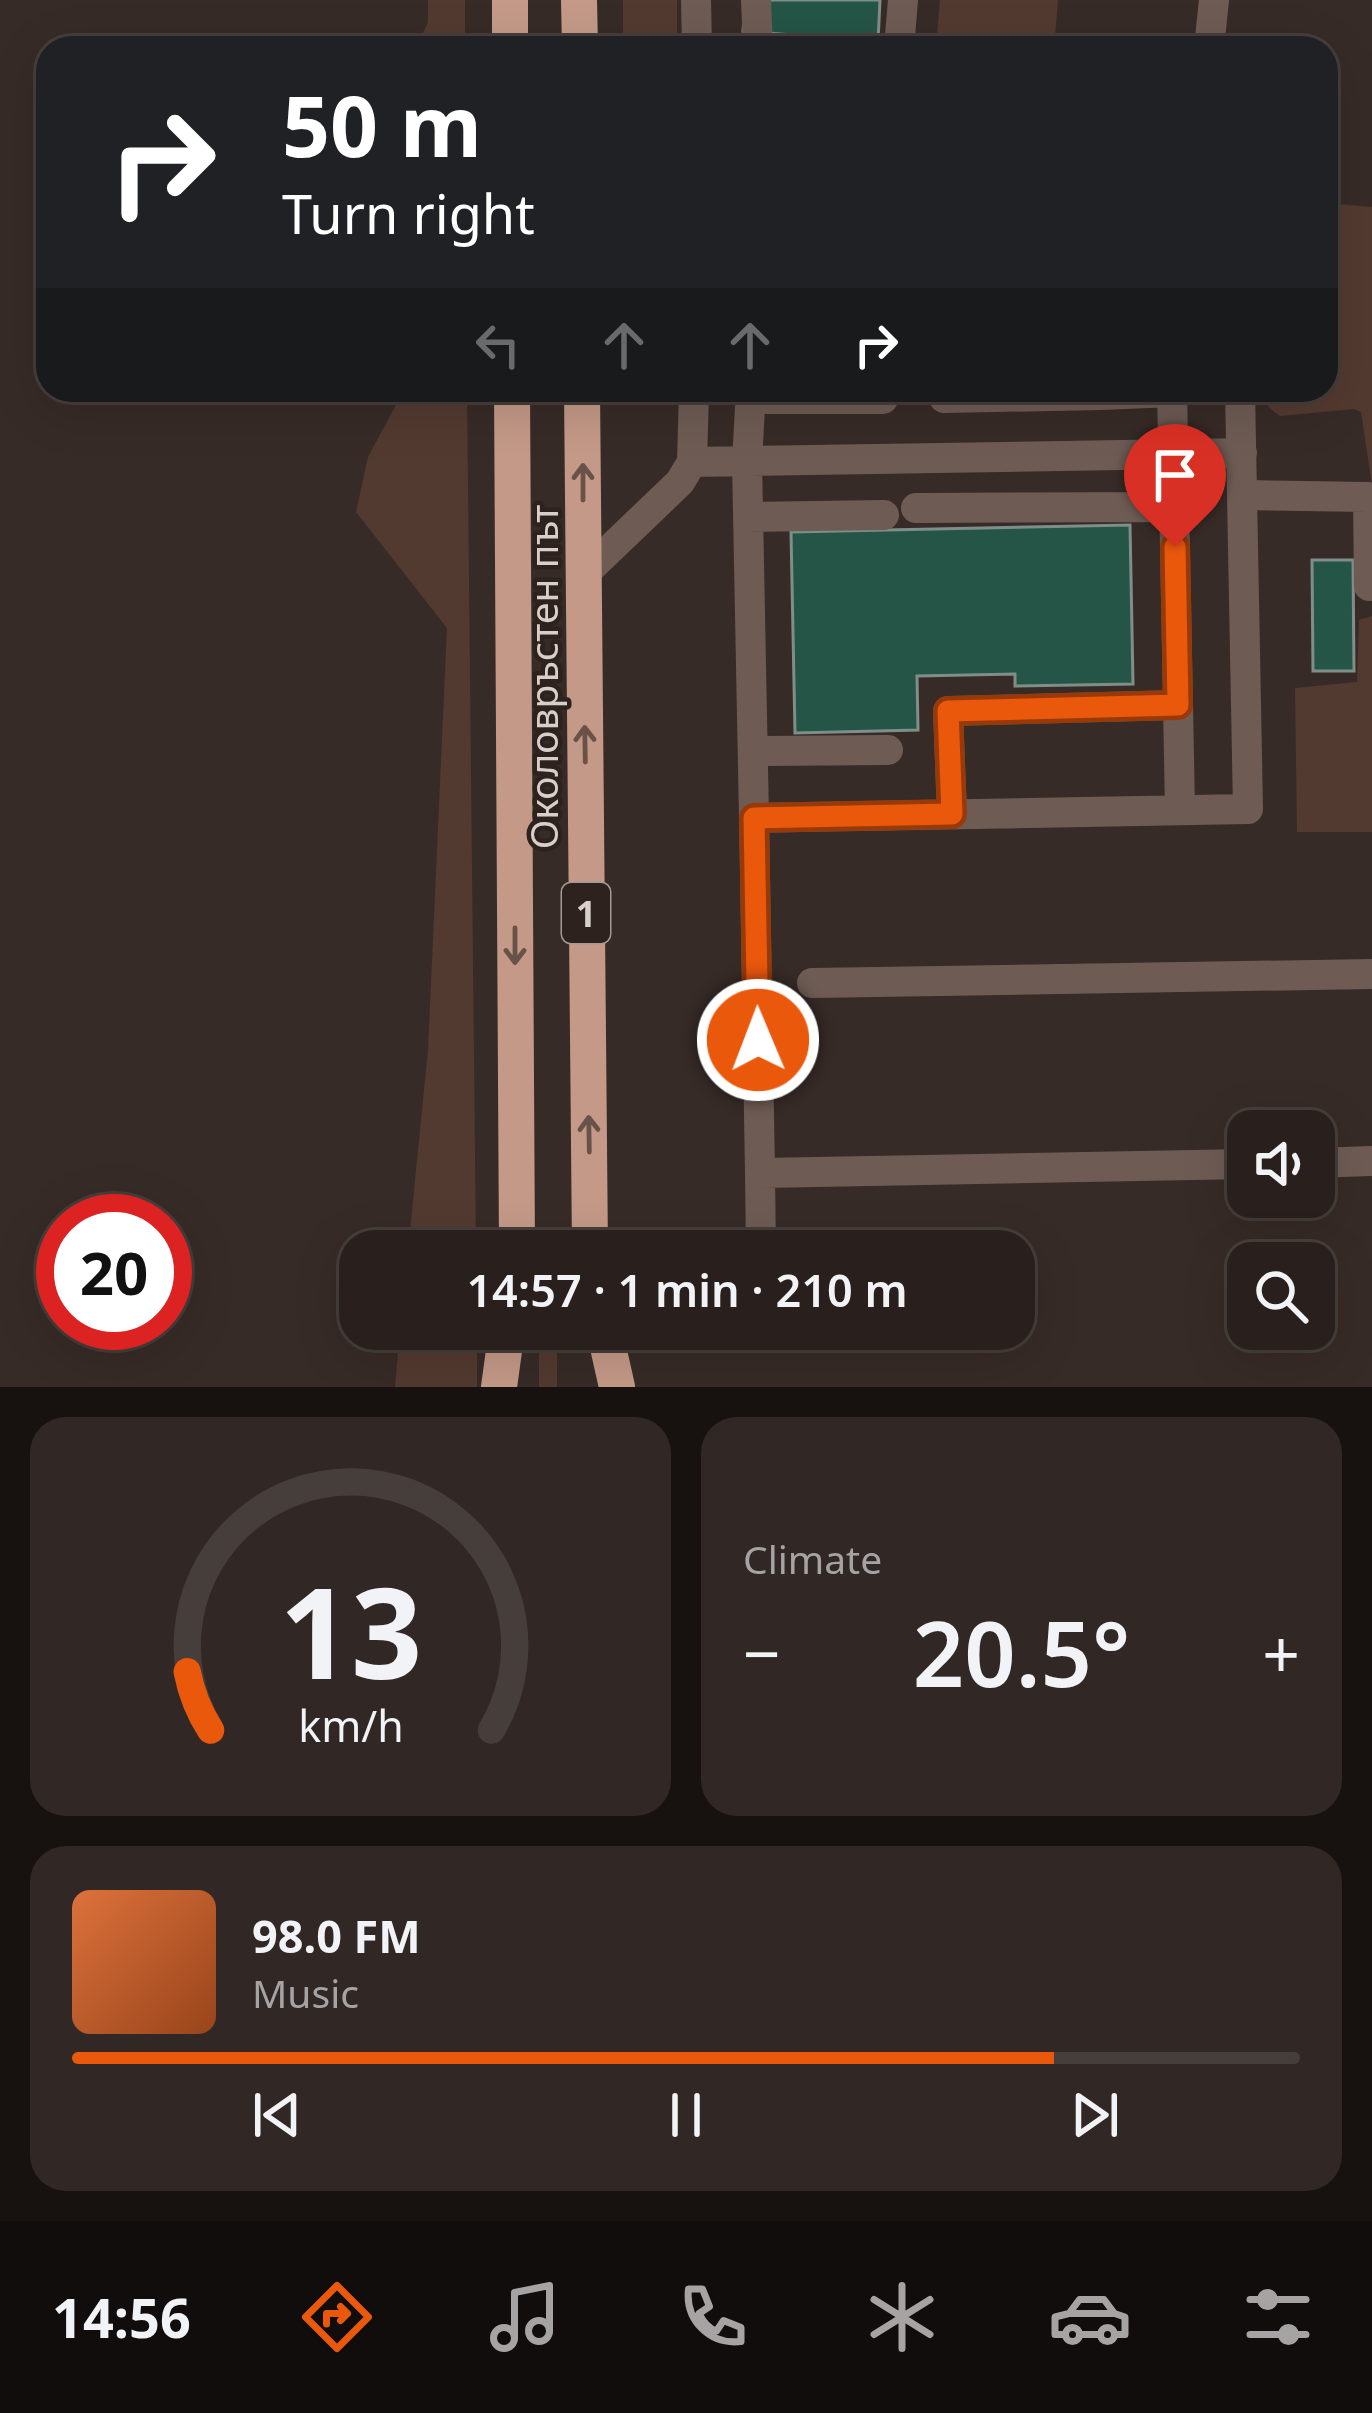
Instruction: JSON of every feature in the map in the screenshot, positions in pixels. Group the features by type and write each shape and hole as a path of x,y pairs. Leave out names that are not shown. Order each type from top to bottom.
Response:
{"highway":[{"path":"510,0 510,36"},
{"path":"579,0 580,36"},
{"name":"Околовръстен път","path":"512,402 517,1230"},
{"name":"Околовръстен път","path":"582,402 590,1230"},
{"path":"499,1387 504,1350"},
{"path":"518,1350 518,1387"},
{"path":"590,1350 590,1387"},
{"path":"608,1350 616,1387"}],"lane":[{"path":"696,0 697,36"},
{"path":"756,0 758,36"},
{"path":"900,36 903,0"},
{"path":"1210,36 1214,0"},
{"path":"583,574 680,482 692,462 694,402"},
{"path":"751,402 747,461 761,1230"},
{"path":"1172,402 1180,810"},
{"path":"754,818 1249,809 1240,402"},
{"path":"692,462 1242,453"},
{"path":"1243,495 1368,497 1369,586"},
{"path":"916,508 1175,507"},
{"path":"748,517 884,515"},
{"path":"952,814 948,711 1178,705"},
{"path":"753,751 887,750"},
{"path":"812,983 1372,974"},
{"path":"1335,1162 1372,1161"},
{"path":"760,1173 1227,1164"}],"shaded area":[{"path":"428,0 465,0 465,36 422,36 428,22"},
{"path":"623,0 677,0 677,36 623,36"},
{"path":"940,0 1058,0 1055,36 937,36"},
{"path":"1338,204 1372,207 1372,485 1361,412 1280,416 1268,405 1338,402"},
{"path":"398,402 467,402 476,1230 410,1230 428,1050 447,628 356,512 368,457"},
{"path":"1372,616 1372,832 1297,832 1295,688 1357,682 1359,620"},
{"path":"398,1350 477,1350 477,1387 395,1387"},
{"path":"539,1350 557,1350 557,1387 539,1387"}],"building":[{"path":"745,0 880,0 878,36 743,31"},
{"path":"1130,525 1133,684 1015,686 1015,674 917,676 918,730 795,733 791,532"},
{"path":"1312,560 1353,560 1354,671 1313,671"}],"route":[{"path":"758,1040 754,818 952,814 948,711 1178,705 1175,547"}]}
